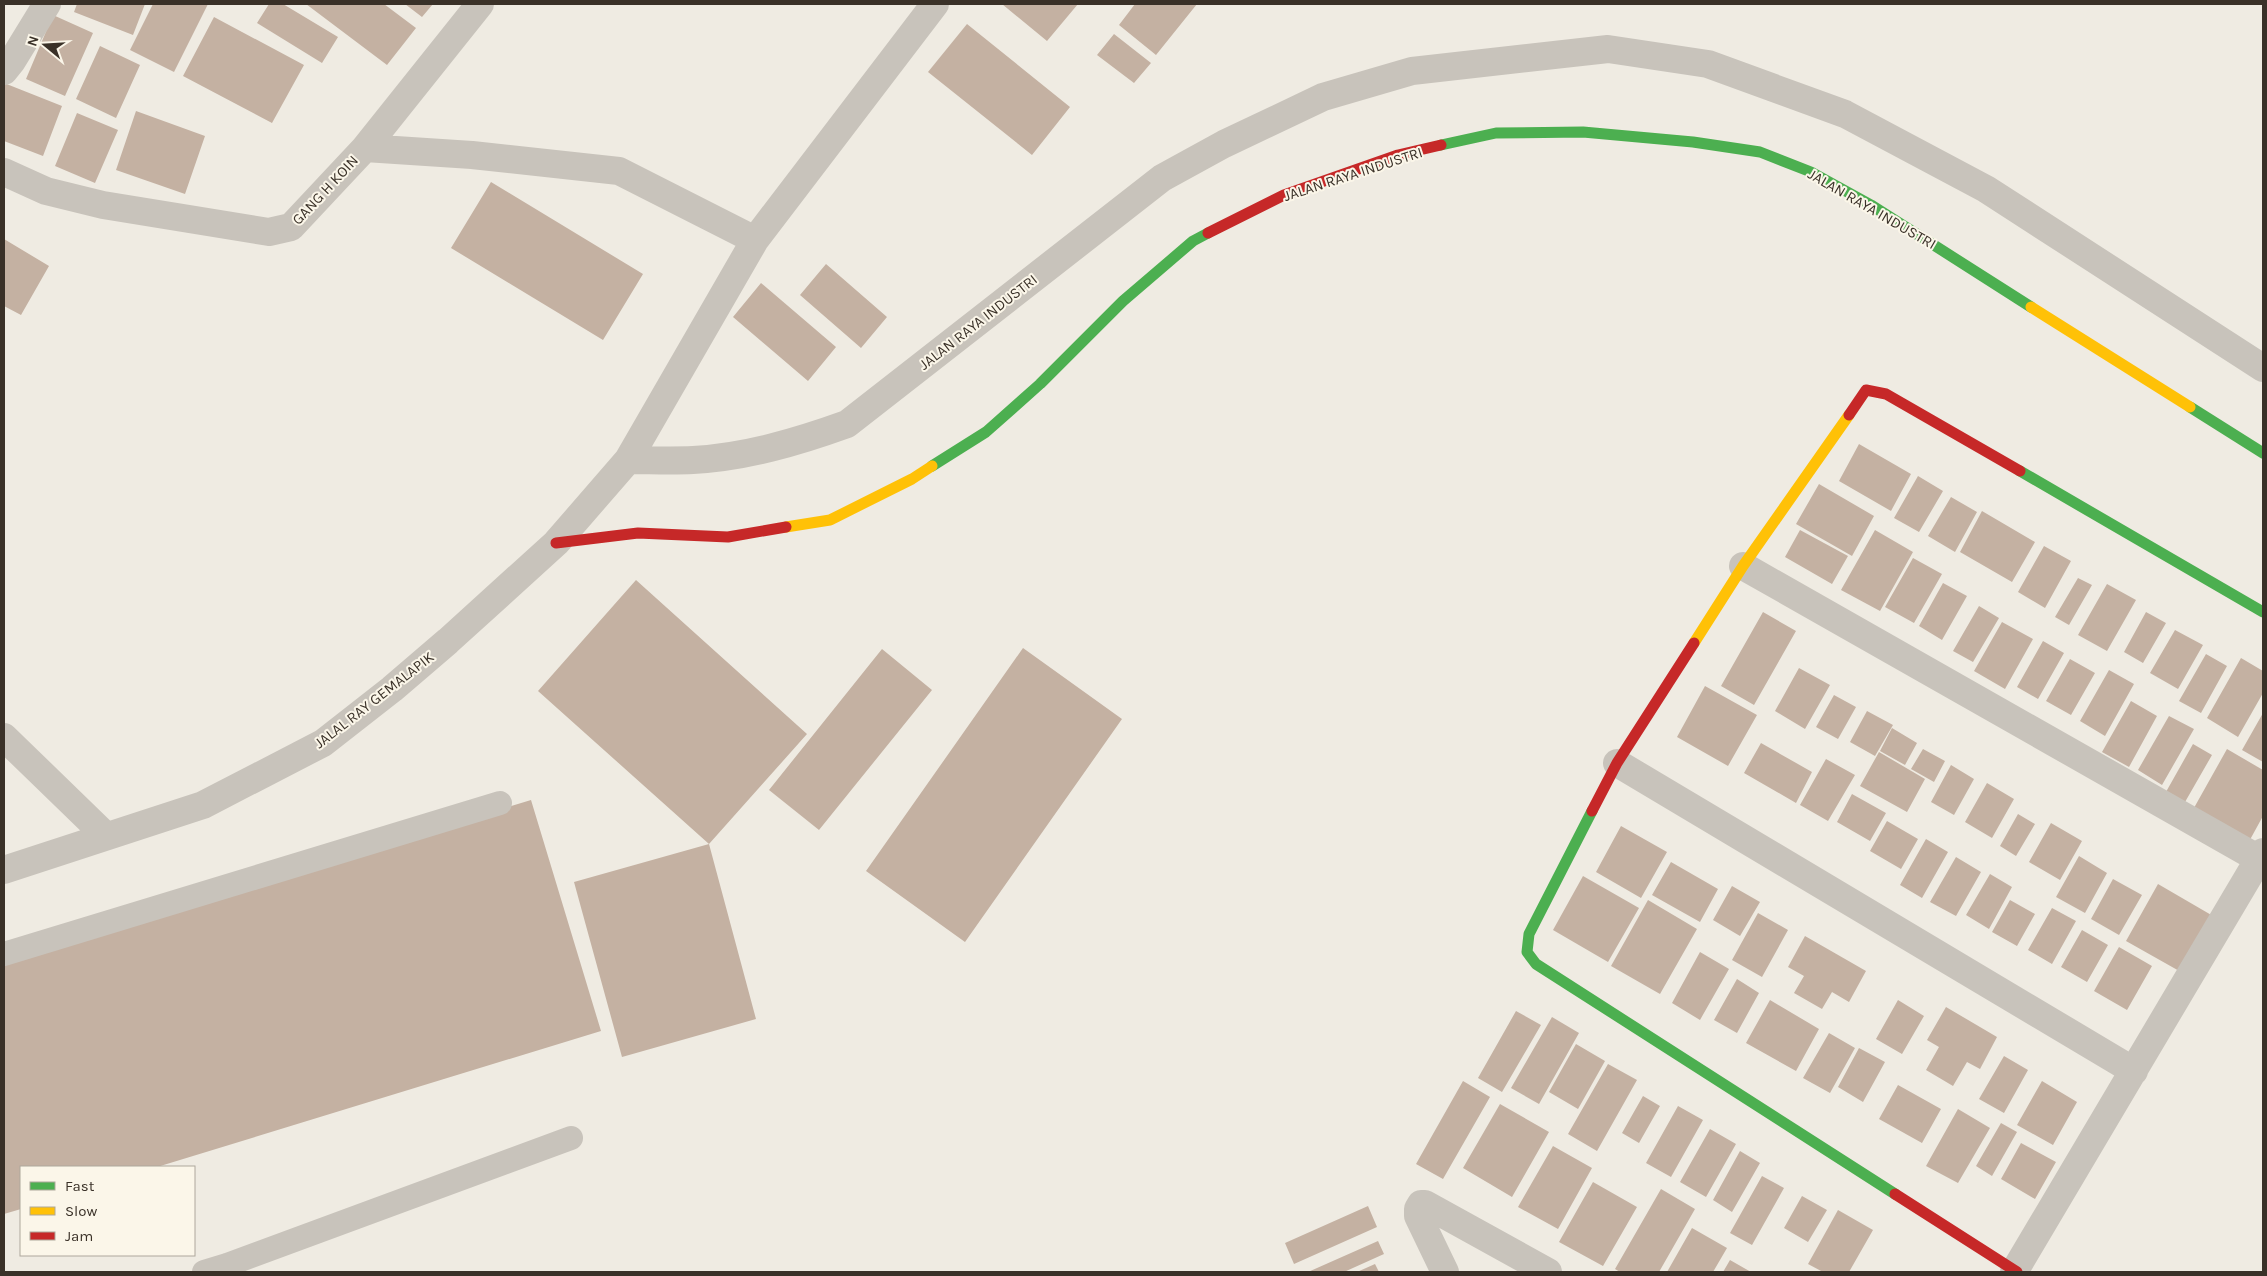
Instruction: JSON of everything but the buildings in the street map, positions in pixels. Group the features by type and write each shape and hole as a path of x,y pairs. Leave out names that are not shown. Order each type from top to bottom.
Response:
{"street":[{"path":"4,71 47,4"},
{"path":"365,148 480,4"},
{"name":"JALAL RAY GEMALAPIK","path":"4,870 203,805 323,743 392,689 448,641 556,543 628,460 755,240 935,4"},
{"name":"JALAN RAYA INDUSTRI","path":"628,460 694,460 750,453 806,438 847,424 1162,178 1224,144 1323,98 1412,71 1608,49 1708,64 1845,114 1986,190 2263,368"},
{"name":"JALAN RAYA INDUSTRI","path":"556,543 638,533 728,537 830,520 912,479 986,432 1040,384 1122,301 1193,241 1284,195 1398,155 1496,133 1584,132 1693,142 1760,152 1811,172 1871,205 2263,453"},
{"name":"GANG H KOIN","path":"4,172 46,191 103,205 269,232 291,227 365,148 472,155 619,171 755,240"},
{"path":"1743,566 2261,856 2015,1272 1536,964 1526,952 1529,934 1617,763 1743,566 1866,390 1876,390 1886,394 2263,612"},
{"path":"4,737 106,836"},
{"path":"1617,763 2134,1071"},
{"path":"1446,1272 1418,1216 1418,1209 1421,1204 1425,1204 1548,1272"}],"lane":[{"path":"4,954 500,803"},
{"path":"204,1272 227,1266 571,1138"}],"traffic: fast":[{"path":"1441,145 1496,133 1583,132 1693,142 1760,152 1811,172 1871,205 2031,307"},
{"path":"932,466 986,432 1040,384 1123,301 1193,241 1208,233"},
{"path":"2190,407 2263,453"},
{"path":"2020,471 2263,612"},
{"path":"1592,811 1529,934 1527,952 1536,964 1895,1194"}],"traffic: slow":[{"path":"2031,307 2190,407"},
{"path":"1694,643 1743,566 1849,415"},
{"path":"786,527 830,520 912,479 932,466"}],"traffic: jam":[{"path":"1208,233 1284,195 1398,155 1441,145"},
{"path":"1849,415 1866,390 1886,394 2020,471"},
{"path":"556,543 638,533 728,537 786,527"},
{"path":"1592,811 1617,763 1694,643"},
{"path":"1895,1194 2017,1272"}]}
